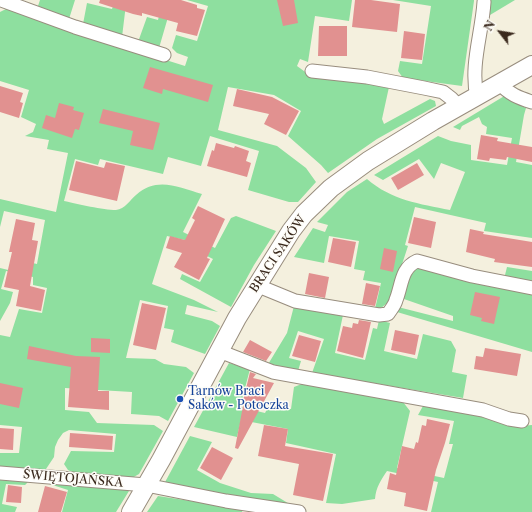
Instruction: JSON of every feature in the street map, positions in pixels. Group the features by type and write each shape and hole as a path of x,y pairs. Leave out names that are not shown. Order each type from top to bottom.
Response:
{"street":[{"path":"1,0 75,27 164,55"},
{"path":"477,97 474,86 475,64 484,2"},
{"name":"BRACI SAKÓW","path":"131,512 256,285 291,230 304,214 331,188 368,161 459,106 532,65"},
{"path":"312,71 367,77 443,92 459,106"},
{"path":"500,84 506,91 516,97 532,102"},
{"path":"256,285 295,301 379,316 388,314 396,302 405,272 410,265 418,262 472,276 532,288"},
{"path":"219,351 273,372 477,409 522,421"},
{"name":"ŚWIĘTOJAŃSKA","path":"0,473 146,485 226,501 299,512"}],"green space":[{"path":"40,0 75,0 69,19 38,6"},
{"path":"115,0 126,4 122,37 83,24 87,3 112,9"},
{"path":"163,0 173,0 159,48 138,42 147,17 158,20"},
{"path":"187,0 352,0 349,21 315,16 308,62 300,59 297,66 308,74 389,87 382,119 384,124 430,99 435,101 436,106 377,139 328,173 288,136 301,111 274,95 228,87 218,130 277,146 306,168 316,182 298,202 289,202 248,190 259,151 210,136 201,166 168,157 163,174 100,159 98,165 75,159 64,201 116,210 125,206 144,189 160,184 176,186 202,194 183,232 215,248 231,218 236,216 276,231 254,265 231,307 180,279 182,274 200,282 213,259 187,246 189,241 167,236 152,284 194,300 218,312 187,305 185,314 212,321 220,326 205,354 171,342 174,330 164,328 168,306 140,300 126,358 155,359 164,364 186,367 194,373 168,421 159,416 131,414 132,392 65,388 65,410 89,412 97,423 154,425 163,431 139,474 132,478 76,474 68,470 64,464 71,451 114,452 116,434 69,430 63,433 58,440 55,447 54,457 44,472 0,469 0,453 19,453 22,427 0,425 0,335 10,337 19,309 42,313 47,288 33,285 33,277 6,271 1,289 13,292 10,303 0,321 0,268 25,274 28,262 37,264 45,220 4,211 0,227 0,199 56,212 68,153 47,149 49,140 25,136 33,132 36,124 21,117 29,90 0,81 0,12 8,8 64,28 185,66 188,57 177,53 172,48 176,35 197,41 208,6"},
{"path":"393,0 474,0 462,86 403,78 398,71 400,61 422,64 431,6"},
{"path":"489,0 515,0 490,15 488,5"},
{"path":"506,95 515,103 526,108 516,162 532,165 532,238 484,231 486,223 415,207 405,245 408,246 390,301 377,311 375,309 381,283 363,280 365,271 354,269 359,241 329,236 324,263 294,257 313,228 325,232 328,225 317,222 347,192 367,179 386,192 406,200 450,210 465,172 441,163 434,179 419,159 383,180 374,175 438,136 451,141 471,145 471,160 507,165 512,138 486,134 487,127 482,124 479,117 462,126 460,130 453,127"},
{"path":"417,265 532,290 532,352 397,312 398,307 453,321 453,316 401,298 411,268"},
{"path":"507,267 532,271 532,285 504,279"},
{"path":"294,306 343,315 335,353 365,360 373,328 377,329 379,320 390,323 384,351 417,359 423,334 451,341 456,350 452,372 467,375 463,398 312,373 324,339 298,331 289,358 301,361 298,371 267,366 287,333"},
{"path":"229,363 250,369 240,407 265,413 269,405 291,409 294,387 307,382 354,389 403,402 410,411 397,468 444,478 453,444 449,444 454,421 418,415 423,406 488,418 520,426 532,425 532,512 431,512 438,482 387,471 378,487 375,499 342,504 326,503 336,454 286,443 288,429 241,420 237,437 194,427"},
{"path":"190,436 212,442 197,470 220,483 251,493 273,494 296,508 164,484"},
{"path":"0,480 28,482 25,485 6,484 2,504 17,507 15,512 0,512"},
{"path":"40,481 125,488 129,491 116,512 62,512 68,490"},
{"path":"158,496 243,509 242,512 147,512"}],"building":[{"path":"100,0 181,0 197,5 197,8 205,10 197,36 176,31 178,23 142,13 142,16 133,14 99,3"},
{"path":"277,0 294,0 298,23 283,26"},
{"path":"355,0 371,0 400,4 397,32 352,27"},
{"path":"319,26 347,26 347,56 318,56"},
{"path":"404,31 425,34 422,60 401,58"},
{"path":"150,67 213,85 208,102 163,89 162,94 143,88"},
{"path":"0,86 23,93 20,102 23,103 19,118 0,112"},
{"path":"237,89 272,97 299,111 286,135 264,124 269,114 233,106"},
{"path":"59,103 74,107 73,110 84,113 79,130 75,129 72,138 42,128 46,115 55,118"},
{"path":"103,109 160,123 153,150 130,145 133,131 99,123"},
{"path":"481,135 498,138 497,141 532,147 532,162 507,157 506,160 490,158 489,161 477,159"},
{"path":"216,143 234,148 235,146 249,151 246,161 251,163 247,177 207,166"},
{"path":"76,161 104,168 106,162 125,166 117,201 69,190"},
{"path":"417,163 424,175 398,190 391,178"},
{"path":"198,206 225,219 207,258 210,259 199,280 174,267 182,253 166,248 170,236 185,240 195,220 192,218"},
{"path":"414,217 436,222 431,248 408,243"},
{"path":"16,219 35,223 32,240 38,241 30,286 45,290 41,311 16,306 19,290 4,287 12,252 9,252"},
{"path":"470,229 484,232 483,234 532,242 532,267 494,262 495,259 466,252"},
{"path":"333,238 356,242 351,267 328,262"},
{"path":"384,248 397,251 393,272 380,269"},
{"path":"309,273 329,277 325,298 305,294"},
{"path":"366,283 380,286 375,306 362,304"},
{"path":"475,292 500,297 494,324 481,321 482,318 470,315"},
{"path":"142,303 166,308 156,350 133,345"},
{"path":"359,320 371,322 363,358 337,351 343,326 352,328 353,323 358,324"},
{"path":"395,330 419,335 415,355 391,350"},
{"path":"299,335 321,341 315,362 292,356"},
{"path":"91,338 110,339 110,353 91,352"},
{"path":"250,340 272,352 266,361 243,352"},
{"path":"29,346 76,356 100,357 98,391 109,391 109,410 68,407 71,367 27,359"},
{"path":"485,348 521,354 517,376 474,369 476,356 483,357"},
{"path":"250,372 256,374 253,378 274,383 238,449 235,448 242,405"},
{"path":"0,383 23,388 19,408 0,404"},
{"path":"427,419 450,424 436,470 427,511 404,506 406,493 387,489 390,473 396,475 402,446 414,449 416,442 418,443 422,425 426,426"},
{"path":"264,425 288,429 285,446 333,454 323,501 293,495 299,464 258,456"},
{"path":"0,428 14,429 13,450 0,449"},
{"path":"70,433 113,436 112,450 69,447"},
{"path":"212,447 233,458 221,480 200,468"},
{"path":"8,485 22,487 21,503 6,502"},
{"path":"45,486 67,492 61,512 38,512"}],"place":[{"name":"Tarnów Braci Saków - Potoczka","path":"180,399"}]}
